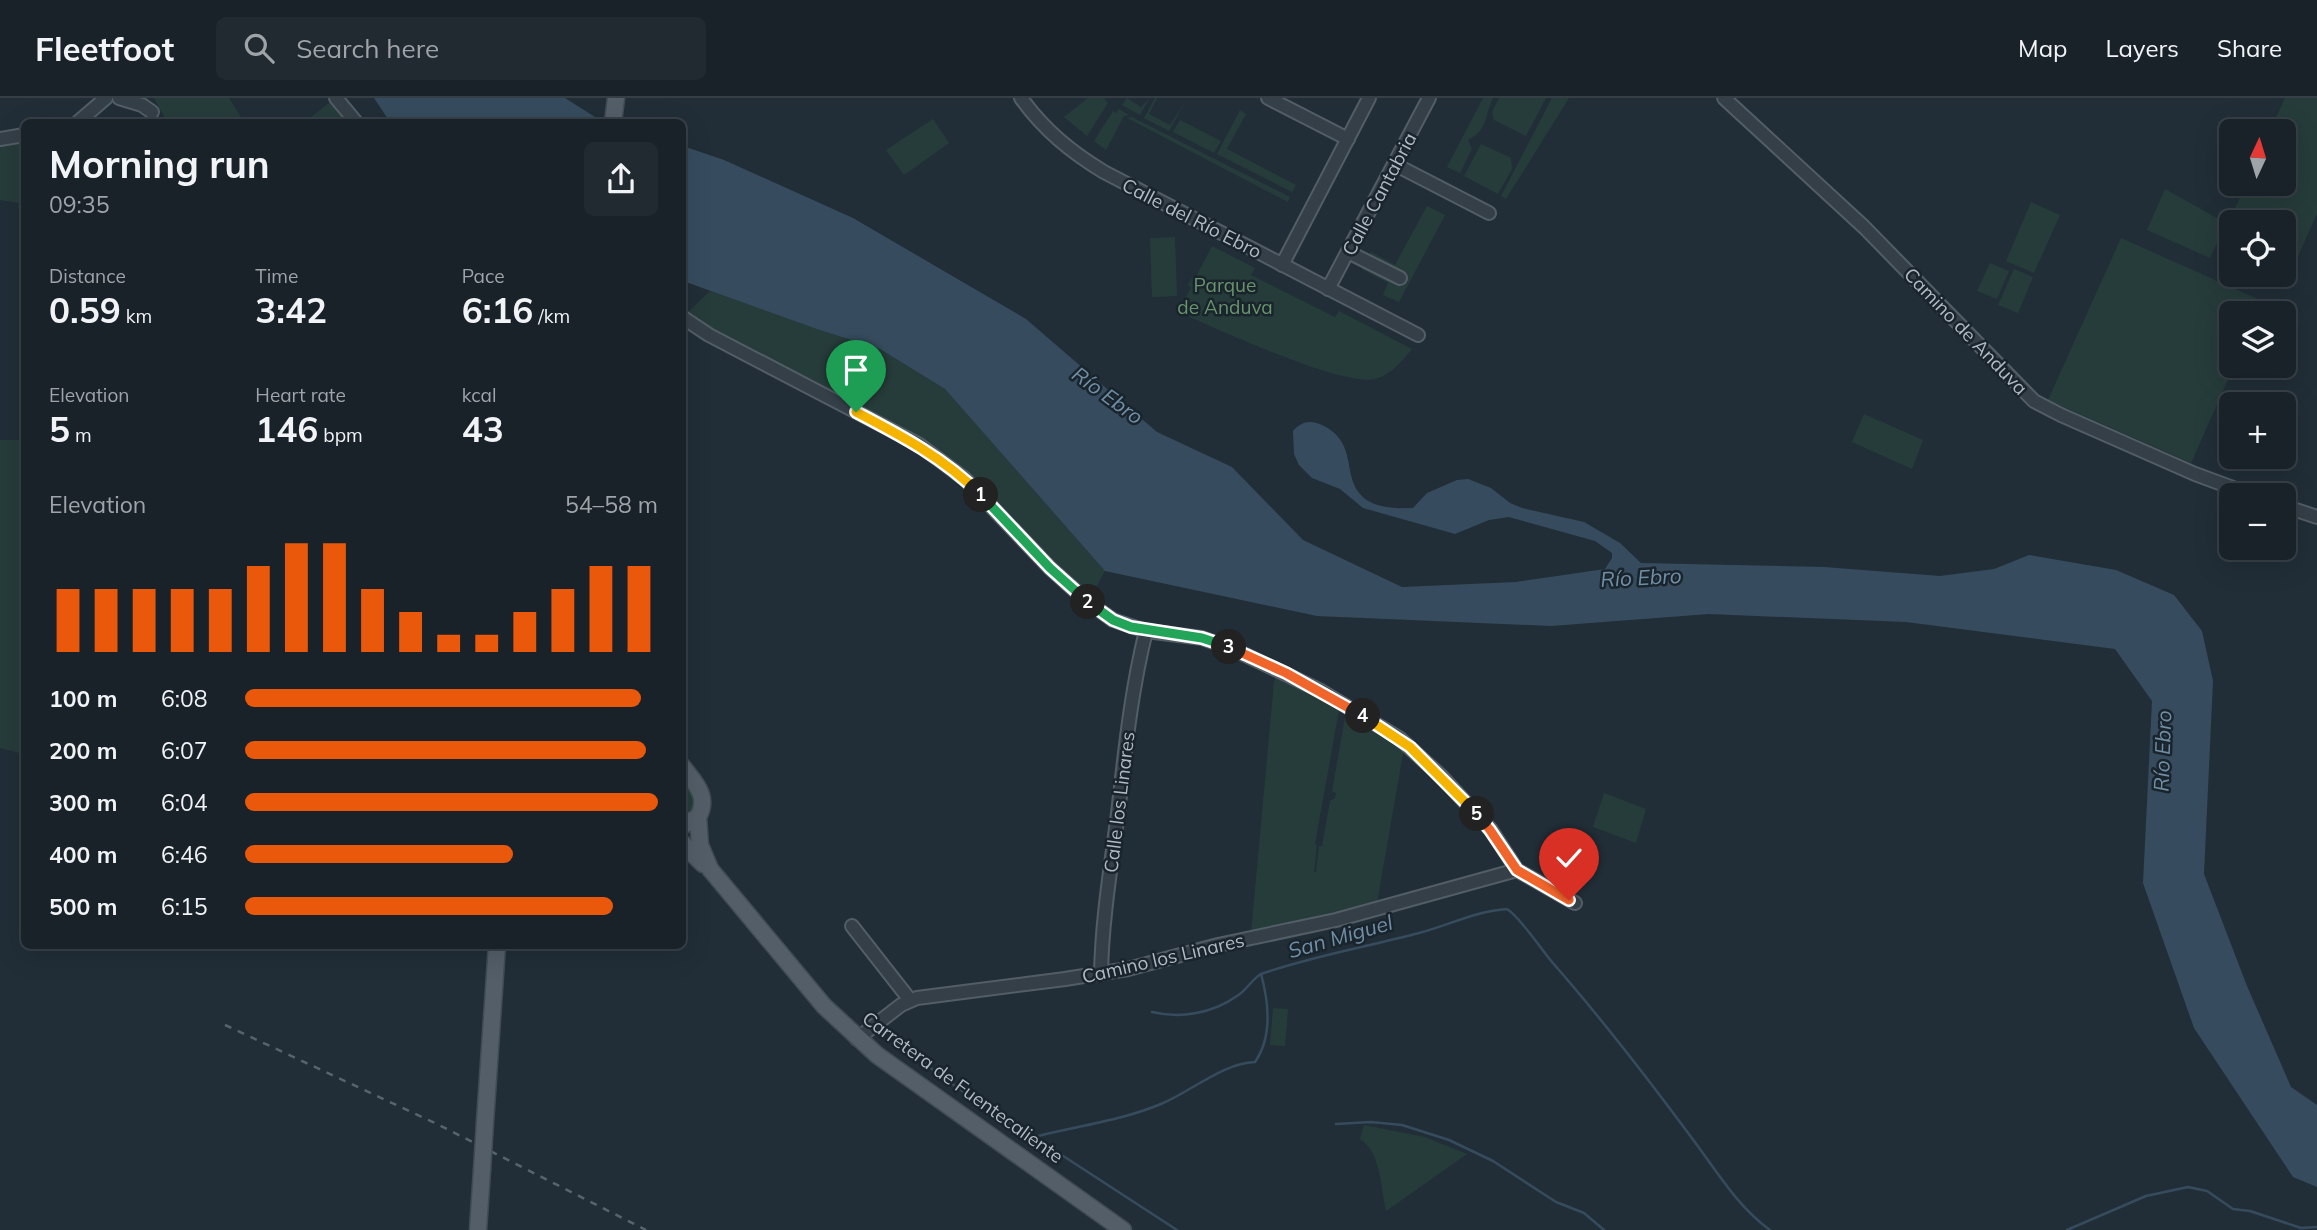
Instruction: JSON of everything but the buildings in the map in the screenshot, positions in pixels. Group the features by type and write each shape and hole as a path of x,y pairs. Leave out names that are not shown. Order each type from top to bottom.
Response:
{"main road":[{"path":"613,119 615,98"},
{"path":"686,775 699,788 703,800 698,817 700,845 710,869"},
{"path":"686,824 698,817"},
{"path":"686,847 710,869"},
{"name":"Carretera de Fuentecaliente","path":"710,869 802,981 857,1039 1123,1230"},
{"path":"478,1230 497,949"}],"street":[{"path":"145,98 155,117"},
{"path":"336,98 354,119"},
{"name":"Calle del Río Ebro","path":"1021,98 1067,149 1101,171 1418,335"},
{"path":"1268,98 1348,139"},
{"path":"1282,265 1369,98"},
{"name":"Calle Cantabria","path":"1328,289 1429,98"},
{"name":"Camino de Anduva","path":"1724,98 1864,227 2034,401 2220,483"},
{"path":"82,119 105,99 127,99 155,117"},
{"path":"0,139 21,136"},
{"path":"1394,164 1489,213"},
{"path":"1348,252 1400,278"},
{"path":"686,320 709,335 927,450 965,479 1050,568 1113,620 1146,631 1202,638 1235,650 1321,691 1381,727 1410,747 1441,776 1490,830 1517,870 1576,903"},
{"path":"2296,510 2317,517"},
{"name":"Calle los Linares","path":"1101,974 1107,901 1130,715 1146,631"},
{"name":"Camino los Linares","path":"857,1039 910,1000 1101,974 1336,920 1517,870"},
{"path":"852,926 910,1000"}],"green space":[{"path":"154,98 229,98 242,119 165,119"},
{"path":"1088,98 1104,98 1108,103 1087,136 1064,117"},
{"path":"1127,98 1141,107 1150,98 1140,115 1122,105"},
{"path":"1155,98 1149,114 1170,125 1186,100 1169,131 1144,118"},
{"path":"1483,98 1493,98 1482,127 1468,140 1472,149 1460,173 1447,167"},
{"path":"1499,98 1546,98 1526,136 1494,120 1492,112"},
{"path":"1552,98 1569,98 1506,199 1501,196"},
{"path":"2285,98 2317,98 2317,214 2298,256 2296,210 2234,210 2241,196 2296,196 2296,119 2275,119"},
{"path":"330,102 344,119 309,119"},
{"path":"1119,109 1129,115 1124,116 1106,150 1094,141 1113,111 1116,113"},
{"path":"1240,110 1246,114 1227,149 1296,185 1292,192 1217,154"},
{"path":"1132,117 1290,197 1288,202 1127,118"},
{"path":"933,119 949,143 904,175 886,150"},
{"path":"1180,120 1221,141 1214,153 1173,132"},
{"path":"21,142 21,208 18,208 19,203 0,200 0,145"},
{"path":"1481,144 1511,158 1512,169 1498,194 1464,176"},
{"path":"2165,189 2219,219 2219,238 2210,258 2147,230"},
{"path":"2031,202 2060,215 2034,273 2006,261"},
{"path":"1427,206 1445,215 1399,302 1383,295 1388,283 1362,269 1371,252 1395,265"},
{"path":"1175,237 1177,296 1152,297 1150,238"},
{"path":"2121,238 2219,282 2219,287 2231,287 2262,301 2219,301 2219,378 2229,378 2222,392 2219,392 2219,400 2191,463 2048,400"},
{"name":"Parque de Anduva","path":"1212,246 1255,268 1251,275 1335,317 1339,311 1412,349 1386,374 1375,379 1358,379 1308,366 1178,312 1191,288 1188,285 1193,276 1196,277"},
{"path":"1990,263 2009,271 1997,299 1977,291"},
{"path":"2014,269 2033,277 2018,313 1998,305"},
{"path":"710,291 880,349 945,389 1105,571 1088,602 949,465 686,319 686,314"},
{"path":"1864,414 1923,440 1912,469 1852,442"},
{"path":"0,440 21,440 21,753 0,748"},
{"path":"1277,675 1337,706 1339,710 1315,844 1314,872 1330,801 1335,798 1336,793 1332,791 1346,712 1404,748 1377,903 1251,933 1274,682"},
{"path":"686,787 692,792 695,802 693,810 686,816"},
{"path":"1604,793 1646,809 1636,843 1593,827"},
{"path":"1273,1008 1288,1009 1285,1046 1270,1045"},
{"path":"1364,1125 1425,1137 1467,1154 1386,1211 1376,1161 1367,1145 1360,1139"}],"water":[{"path":"374,98 565,98 598,119 388,119"},
{"name":"Río Ebro","path":"686,147 724,160 853,218 1026,319 1157,432 1232,467 1303,540 1402,587 1516,582 1605,569 1612,553 1595,541 1509,517 1489,520 1455,534 1363,508 1340,489 1312,478 1299,465 1294,454 1293,431 1300,425 1314,422 1333,432 1341,440 1355,487 1372,503 1392,508 1413,508 1427,493 1457,480 1468,479 1491,488 1510,503 1522,508 1584,522 1620,543 1641,563 1824,567 1940,576 1994,569 2029,555 2116,570 2174,595 2202,631 2213,681 2204,874 2247,986 2291,1087 2317,1105 2317,1187 2293,1177 2194,1028 2143,883 2152,701 2115,649 1906,622 1709,614 1551,626 1317,616 1105,571 945,389 880,349 686,282"}],"waterway":[{"name":"San Miguel","path":"1177,1230 1034,1137 1146,1110 1173,1099 1219,1072 1255,1062 1265,1041 1268,1019 1261,974 1419,933 1484,912 1507,909 1524,926 1625,1050 1738,1200 1770,1230"},
{"path":"1152,1012 1174,1015 1218,1007 1244,991 1261,974"},
{"path":"885,1032 898,1039 957,1087 1033,1136"},
{"path":"1336,1124 1371,1122 1402,1125 1449,1140 1493,1161 1556,1202 1584,1213 1604,1230"},
{"name":"San Miguel","path":"2067,1230 2146,1196 2188,1187 2207,1191 2233,1209 2250,1211 2301,1228 2317,1227"}],"railway":[{"path":"225,1025 437,1124 646,1230"}],"route":[{"path":"856,412 918,444 949,465 1050,568 1113,620 1146,631 1190,635 1235,650 1321,691 1399,738 1441,776 1490,830 1517,870 1569,900"}]}
